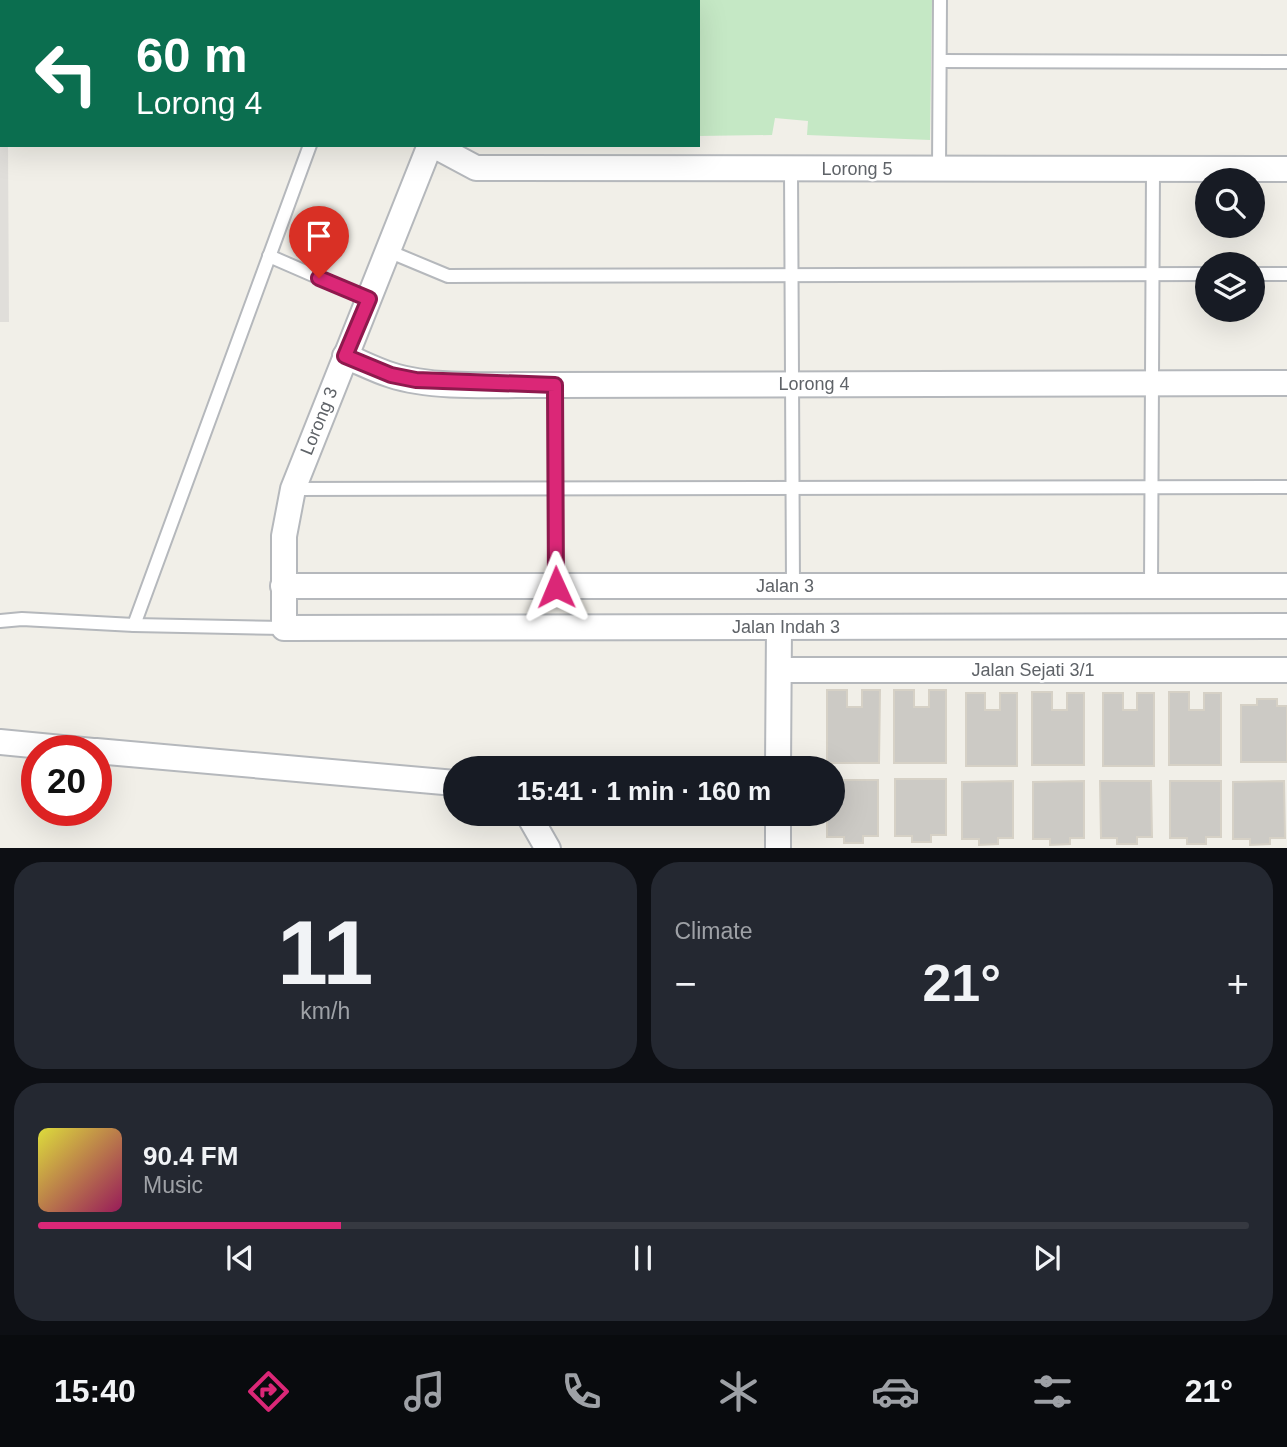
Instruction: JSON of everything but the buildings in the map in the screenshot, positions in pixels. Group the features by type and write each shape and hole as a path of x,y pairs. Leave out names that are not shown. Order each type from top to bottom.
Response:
{"street":[{"name":"Lorong 3","path":"284,628 284,536 293,489 430,147"},
{"name":"Lorong 5","path":"435,147 476,168 1287,169"},
{"name":"Lorong 4","path":"345,356 391,375 416,380 555,385 1287,383"},
{"name":"Jalan 3","path":"283,586 1287,586"},
{"name":"Jalan Indah 3","path":"284,628 1287,626"},
{"path":"778,756 779,627"},
{"name":"Jalan Sejati 3/1","path":"779,670 1287,670"},
{"path":"0,742 21,744"},
{"path":"112,753 443,782"},
{"path":"535,826 547,848"},
{"path":"778,826 778,848"}],"lane":[{"path":"939,169 940,0"},
{"path":"940,61 1287,62"},
{"path":"134,625 309,147"},
{"path":"791,169 793,586"},
{"path":"1151,586 1153,169"},
{"path":"388,251 448,276 1195,274"},
{"path":"269,256 369,299"},
{"path":"1265,274 1287,274"},
{"path":"555,385 556,587"},
{"path":"293,489 1287,487"},
{"path":"0,621 22,619 134,625 284,628"}],"shaded area":[{"path":"0,147 8,147 9,322 0,322"}],"green space":[{"path":"700,0 932,0 930,140 807,135 808,121 775,118 772,135 700,136"}],"route":[{"path":"319,278 369,299 345,356 391,375 416,380 555,385 556,587"}]}
